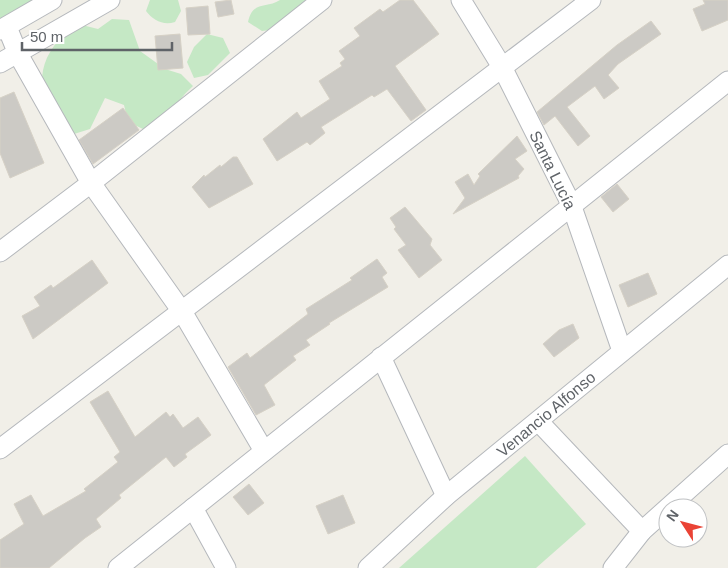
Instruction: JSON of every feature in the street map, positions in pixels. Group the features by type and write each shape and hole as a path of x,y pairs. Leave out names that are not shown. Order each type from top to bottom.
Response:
{"street":[{"path":"52,0 4,28 91,183 183,313 264,451"},
{"path":"0,63 110,0"},
{"path":"0,252 91,183 322,0"},
{"name":"Santa Lucía","path":"461,0 502,66 571,204 622,351"},
{"path":"0,449 183,313 502,66 591,0"},
{"path":"118,568 571,204 728,81"},
{"name":"Venancio Alfonso","path":"368,568 446,496 539,422 622,351 728,265"},
{"path":"382,357 446,496"},
{"path":"539,422 642,530"},
{"path":"613,568 642,530 728,454"},
{"path":"193,508 226,568"}],"green space":[{"path":"0,0 34,0 0,27"},
{"path":"150,0 178,0 181,11 175,22 162,23 152,17 146,11"},
{"path":"280,0 322,0 270,30 262,31 248,22 250,15 257,8"},
{"path":"112,19 129,20 140,51 165,69 181,74 193,86 167,115 153,125 143,129 128,122 124,105 105,98 90,129 74,134 63,126 48,106 42,82 43,70 47,58 60,39 82,25 98,29"},
{"path":"207,34 223,38 230,53 208,75 194,78 187,62 194,47"},
{"path":"525,456 586,524 536,568 399,568"}],"building":[{"path":"231,0 234,14 218,17 215,2"},
{"path":"400,0 413,0 439,34 395,66 426,110 411,121 387,89 374,97 372,95 321,127 325,133 310,145 307,142 277,161 263,139 297,112 301,118 330,99 319,81 342,66 340,63 345,59 339,51 360,36 354,28 380,9 383,12"},
{"path":"703,0 728,0 728,20 702,31 693,9 705,4"},
{"path":"208,6 210,34 188,35 186,8"},
{"path":"651,21 661,34 618,64 608,75 619,88 604,99 595,86 567,107 590,136 578,146 555,116 544,125 537,112 617,45"},
{"path":"180,34 183,68 158,70 155,36"},
{"path":"14,92 44,163 10,178 0,153 0,98"},
{"path":"123,108 139,130 93,164 79,140"},
{"path":"517,136 527,151 515,159 524,169 518,176 519,178 453,214 465,198 455,182 468,174 474,185 480,176 478,174"},
{"path":"233,157 237,157 253,184 209,208 192,187 204,175 205,177"},
{"path":"617,184 629,199 613,212 601,197"},
{"path":"405,207 432,239 430,245 442,260 419,278 398,250 406,245 394,229 396,227 390,218"},
{"path":"377,259 387,273 382,277 388,287 329,323 306,340 310,345 293,356 296,360 264,385 275,405 256,415 228,367 247,353 250,358 308,314 306,309 352,280 350,278"},
{"path":"92,260 108,283 33,339 22,316 40,306 34,297 51,285 53,288"},
{"path":"648,273 657,294 628,307 619,285"},
{"path":"573,324 579,338 554,357 543,344 559,330"},
{"path":"108,391 135,437 166,412 170,417 173,414 183,428 198,417 211,435 185,454 187,457 174,467 166,457 119,495 121,498 96,519 101,527 49,568 0,568 0,540 24,524 14,504 31,495 43,516 86,491 84,489 118,462 114,457 120,452 90,402"},
{"path":"249,484 264,503 248,515 233,497"},
{"path":"343,495 355,523 328,534 316,506"}]}
